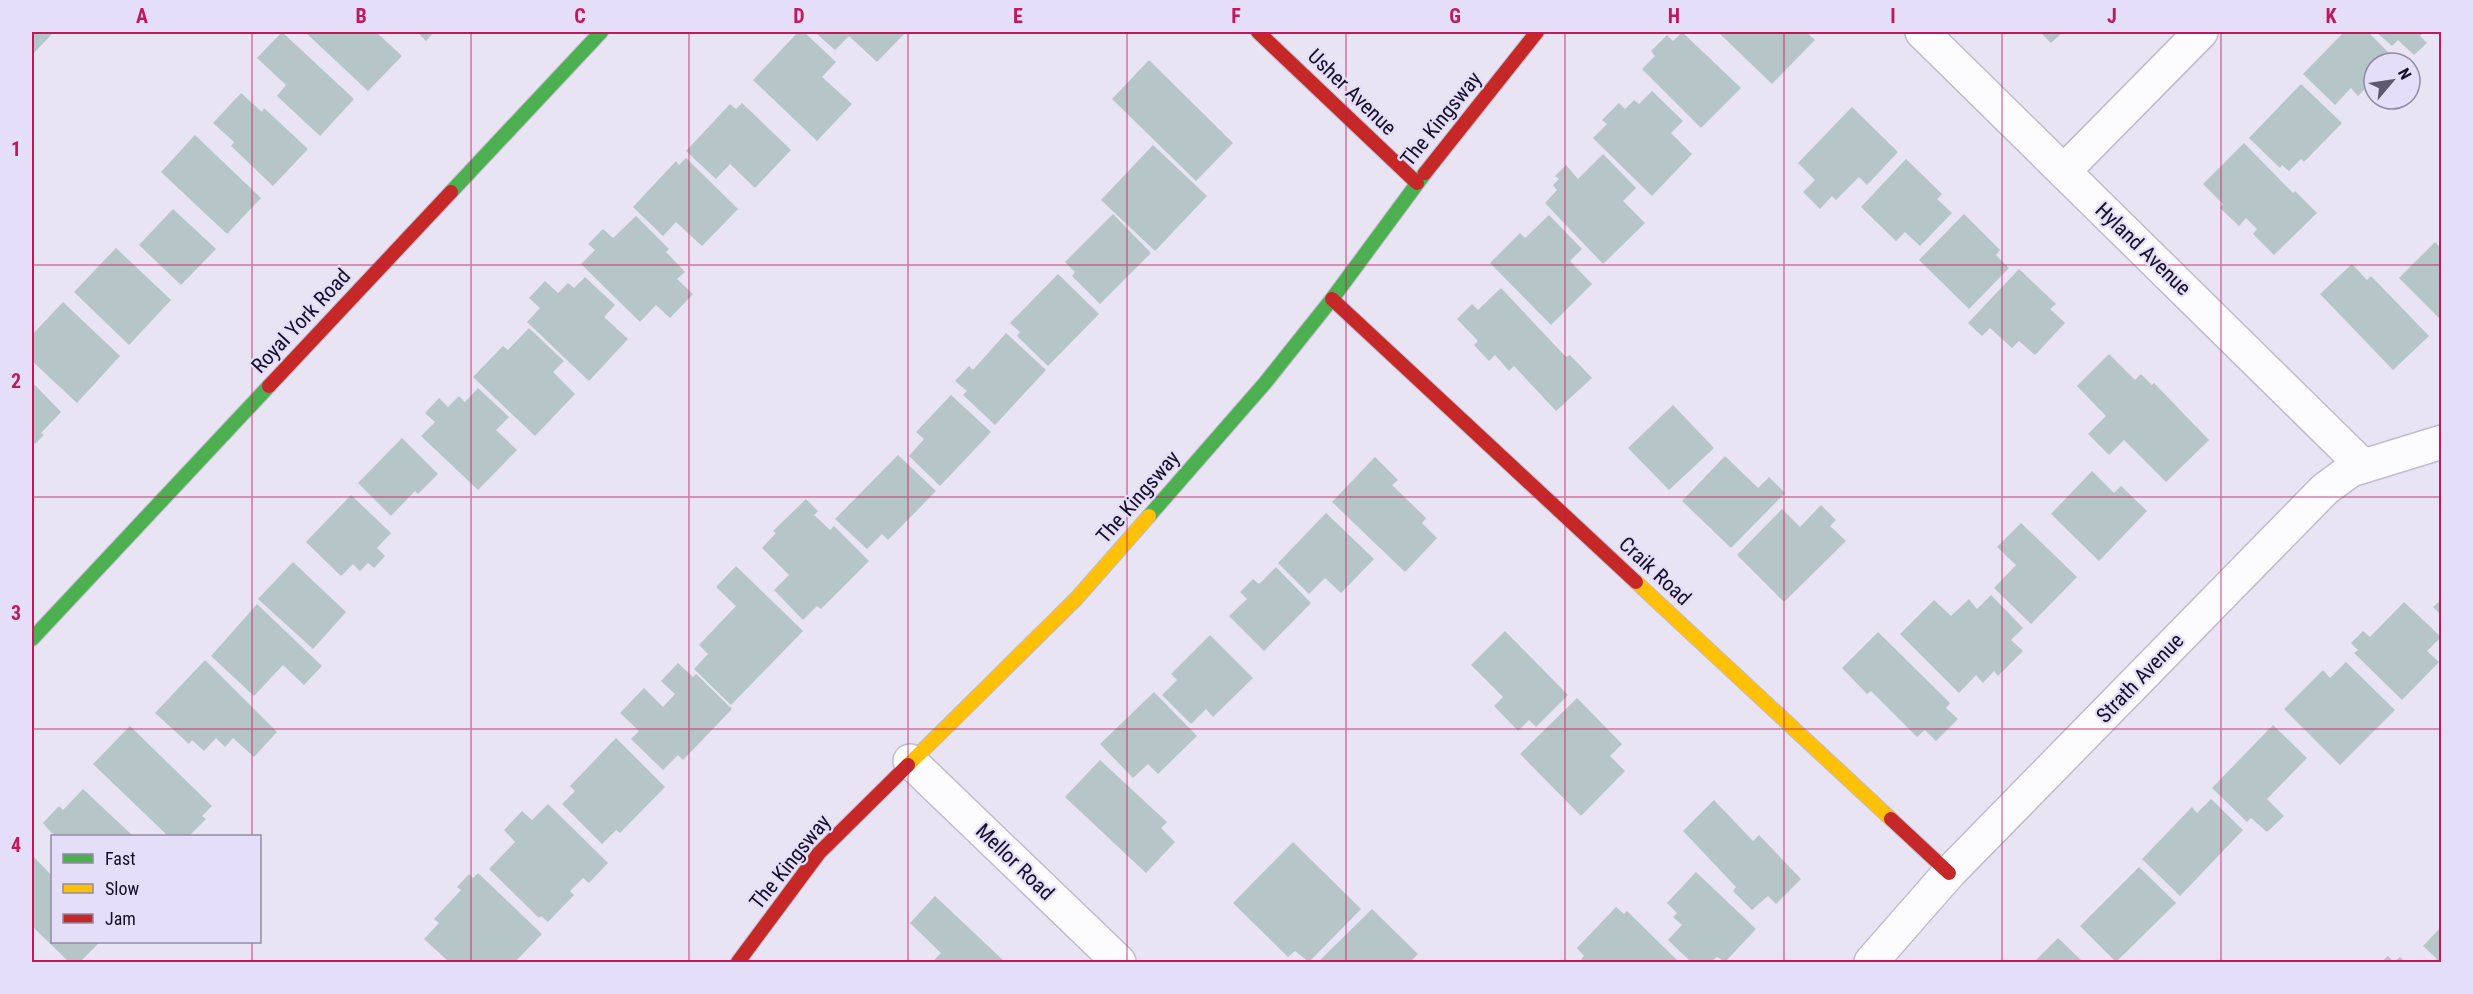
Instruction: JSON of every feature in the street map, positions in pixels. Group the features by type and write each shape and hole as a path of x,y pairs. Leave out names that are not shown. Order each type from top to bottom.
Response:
{"street":[{"name":"Royal York Road","path":"32,639 601,32"},
{"name":"Usher Avenue","path":"1258,32 1417,183"},
{"name":"The Kingsway","path":"738,963 819,854 910,761 1006,670 1076,599 1265,383 1332,299 1417,183 1538,32"},
{"name":"Hyland Avenue","path":"1922,32 2364,466"},
{"path":"2064,171 2201,32"},
{"name":"Craik Road","path":"1332,299 1948,873"},
{"name":"Strath Avenue","path":"1871,963 1948,873 2325,489 2350,470 2442,442"},
{"name":"Mellor Road","path":"910,761 1119,963"}],"building":[{"path":"32,32 52,34 32,55"},
{"path":"282,32 354,99 320,136 277,96 286,85 257,58"},
{"path":"305,32 376,32 402,56 368,91"},
{"path":"417,32 434,32 426,41"},
{"path":"798,32 804,32 836,62 822,77 852,104 817,141 753,80"},
{"path":"815,32 906,32 877,62 849,36 835,50"},
{"path":"1682,32 1741,88 1701,128 1642,69 1655,56 1651,51 1667,35 1673,41"},
{"path":"1718,32 1806,32 1815,40 1772,84"},
{"path":"2040,32 2063,32 2051,43"},
{"path":"2344,32 2368,32 2387,51 2362,51 2362,92 2358,96 2351,88 2335,105 2303,74"},
{"path":"2376,32 2424,32 2420,36 2427,43 2418,51 2410,51 2398,40 2392,46"},
{"path":"1149,60 1233,143 1196,181 1112,99"},
{"path":"2301,84 2342,123 2304,162 2301,159 2289,171 2282,165 2280,168 2249,138"},
{"path":"1652,91 1683,121 1671,133 1692,154 1652,196 1593,138 1607,124 1602,120 1619,103 1625,109 1634,100 1639,104"},
{"path":"241,93 262,112 264,108 308,149 273,186 231,146 234,142 213,123"},
{"path":"742,103 791,150 755,188 730,164 716,179 686,151 730,104 736,109"},
{"path":"1852,107 1898,152 1867,185 1859,177 1836,200 1832,196 1820,209 1803,192 1815,180 1798,163"},
{"path":"195,135 261,198 227,234 161,172"},
{"path":"2244,143 2293,193 2295,191 2317,213 2274,255 2253,234 2257,229 2246,218 2239,226 2220,208 2223,204 2203,184"},
{"path":"1153,145 1207,196 1155,251 1101,200"},
{"path":"1603,154 1636,188 1623,201 1645,223 1603,264 1545,203 1557,190 1553,185 1559,179 1555,176 1566,165 1578,179"},
{"path":"686,158 738,209 702,246 676,222 663,236 633,207 676,161 679,165"},
{"path":"1906,159 1942,194 1937,199 1952,213 1920,246 1905,232 1896,241 1861,207"},
{"path":"173,209 216,249 181,285 139,245"},
{"path":"1113,214 1151,253 1100,304 1072,276 1075,272 1065,262"},
{"path":"1964,214 2000,250 1996,255 2009,268 1969,309 1919,260"},
{"path":"1549,215 1582,249 1570,261 1592,284 1551,325 1490,263 1520,233 1525,238"},
{"path":"636,216 669,249 666,252 685,272 677,279 693,294 670,318 656,305 640,322 581,264 595,250 588,244 603,229 613,238"},
{"path":"2435,242 2439,246 2442,243 2442,321 2399,278"},
{"path":"116,248 171,300 129,345 74,292"},
{"path":"2352,264 2367,280 2371,276 2429,336 2393,370 2320,294"},
{"path":"2019,269 2056,304 2050,309 2065,323 2035,355 2019,341 2012,348 1990,328 1982,336 1968,323"},
{"path":"1058,274 1099,314 1048,366 1017,336 1020,332 1010,323"},
{"path":"585,277 615,305 604,317 628,339 589,381 527,322 540,308 529,298 545,281 558,293 568,283 574,288"},
{"path":"1501,288 1566,357 1570,355 1592,378 1556,411 1514,366 1509,371 1495,355 1489,361 1474,345 1478,341 1457,319 1472,304 1478,310"},
{"path":"63,302 120,356 77,403 32,361 32,335"},
{"path":"529,328 564,361 553,372 575,394 535,436 473,377 503,346 508,350"},
{"path":"1006,333 1046,370 995,425 963,395 967,391 955,381 969,366 973,370"},
{"path":"2109,354 2135,380 2141,374 2152,385 2154,383 2209,440 2166,482 2124,440 2109,455 2088,434 2106,416 2077,386"},
{"path":"32,382 61,412 41,433 44,435 35,444 32,441"},
{"path":"478,388 509,417 496,430 517,450 478,490 421,436 435,422 425,413 439,398 448,407 459,396 465,402"},
{"path":"951,395 991,432 940,486 909,456 924,439 916,432"},
{"path":"1673,405 1714,448 1669,490 1628,448"},
{"path":"402,438 438,474 418,494 415,491 391,516 358,483"},
{"path":"898,455 936,491 888,540 882,534 867,549 835,519"},
{"path":"1725,456 1758,488 1769,477 1785,493 1731,548 1682,501"},
{"path":"1375,457 1398,480 1392,485 1426,518 1422,523 1437,538 1405,572 1332,502"},
{"path":"2092,471 2114,493 2121,486 2147,511 2099,561 2051,514"},
{"path":"351,495 391,533 377,548 385,556 374,568 368,563 360,571 353,564 341,576 306,542"},
{"path":"806,499 818,511 814,515 830,530 834,526 869,561 821,609 817,606 803,620 774,590 789,575 762,548 776,533 773,531"},
{"path":"1821,505 1836,520 1830,526 1846,541 1784,602 1737,555 1782,509 1800,527"},
{"path":"1326,513 1374,559 1341,593 1325,578 1309,594 1278,563"},
{"path":"2021,523 2077,577 2031,624 1994,588 2016,565 1997,547"},
{"path":"293,562 346,612 313,649 258,599"},
{"path":"736,566 803,631 731,705 694,669 708,654 699,645 736,606 716,587"},
{"path":"1276,567 1311,603 1264,651 1229,616 1247,599 1240,592 1253,579 1259,584"},
{"path":"1991,595 2023,628 2011,640 2023,651 1998,676 1994,671 1983,683 1976,675 1959,693 1900,634 1934,600 1951,616 1969,599 1977,609"},
{"path":"2442,599 2442,616 2433,607"},
{"path":"2404,602 2441,637 2427,651 2439,662 2402,700 2354,653 2358,650 2351,643 2363,631 2370,637"},
{"path":"257,604 322,666 304,685 283,665 254,696 211,656"},
{"path":"1505,631 1568,695 1536,727 1529,720 1518,731 1494,706 1503,697 1471,665"},
{"path":"1878,632 1950,703 1946,708 1958,719 1936,741 1925,730 1917,737 1871,691 1867,694 1842,668"},
{"path":"1210,635 1253,678 1213,717 1206,709 1191,724 1162,695 1177,680 1171,674"},
{"path":"205,660 277,732 254,757 233,738 225,747 216,738 204,751 192,740 189,744 155,713"},
{"path":"2346,662 2395,710 2340,765 2284,709 2323,670 2330,678"},
{"path":"678,663 693,677 696,674 732,709 683,760 678,755 663,770 631,739 639,731 620,713 644,688 663,707 675,694 661,681"},
{"path":"1154,692 1197,736 1158,774 1148,764 1133,778 1100,744"},
{"path":"1577,698 1622,744 1610,756 1625,771 1581,816 1520,754"},
{"path":"2273,725 2307,758 2267,799 2284,816 2267,832 2251,818 2247,822 2212,788"},
{"path":"130,726 212,806 202,816 206,819 190,835 167,835 93,764"},
{"path":"616,738 665,787 620,833 616,830 602,844 562,804 575,791 570,786"},
{"path":"1100,760 1167,822 1161,828 1175,842 1146,873 1065,797"},
{"path":"83,789 132,835 54,835 43,823 59,806 63,810"},
{"path":"2211,799 2243,830 2180,896 2142,859 2192,807 2197,813"},
{"path":"1714,800 1753,841 1759,835 1801,879 1776,904 1768,896 1752,910 1733,891 1736,887 1683,831"},
{"path":"548,804 608,863 589,883 583,878 570,891 574,895 548,922 541,916 539,918 489,869 515,842 504,830 522,811 532,820"},
{"path":"1293,842 1361,909 1309,962 1295,951 1288,957 1233,903"},
{"path":"32,855 51,875 51,943 99,943 80,962 69,962 32,926"},
{"path":"2139,867 2176,903 2116,962 2080,926"},
{"path":"1696,872 1756,929 1725,962 1717,957 1711,962 1691,962 1668,940 1682,925 1673,917 1677,913 1667,903"},
{"path":"478,873 542,934 515,962 449,962 424,939 439,923 434,919 461,890 457,887 469,874 473,878"},
{"path":"935,896 1005,962 932,962 941,953 910,923"},
{"path":"1616,907 1624,914 1627,911 1679,962 1584,962 1581,959 1584,956 1577,948"},
{"path":"1372,909 1418,954 1412,962 1318,962"},
{"path":"2442,926 2442,962 2433,962 2437,959 2423,946"},
{"path":"2058,938 2083,962 2034,962"},
{"path":"2388,956 2394,962 2381,962"},
{"path":"2400,957 2405,962 2394,962"}],"traffic: fast":[{"path":"451,192 601,32"},
{"path":"1149,516 1265,383 1332,299 1425,173"},
{"path":"32,639 269,386"}],"traffic: slow":[{"path":"908,765 1076,599 1149,516"},
{"path":"1636,582 1891,819"}],"traffic: jam":[{"path":"1258,32 1417,183"},
{"path":"1425,173 1537,32"},
{"path":"269,386 451,192"},
{"path":"1332,299 1636,582"},
{"path":"738,962 819,853 908,765"},
{"path":"1891,819 1949,873"}]}
